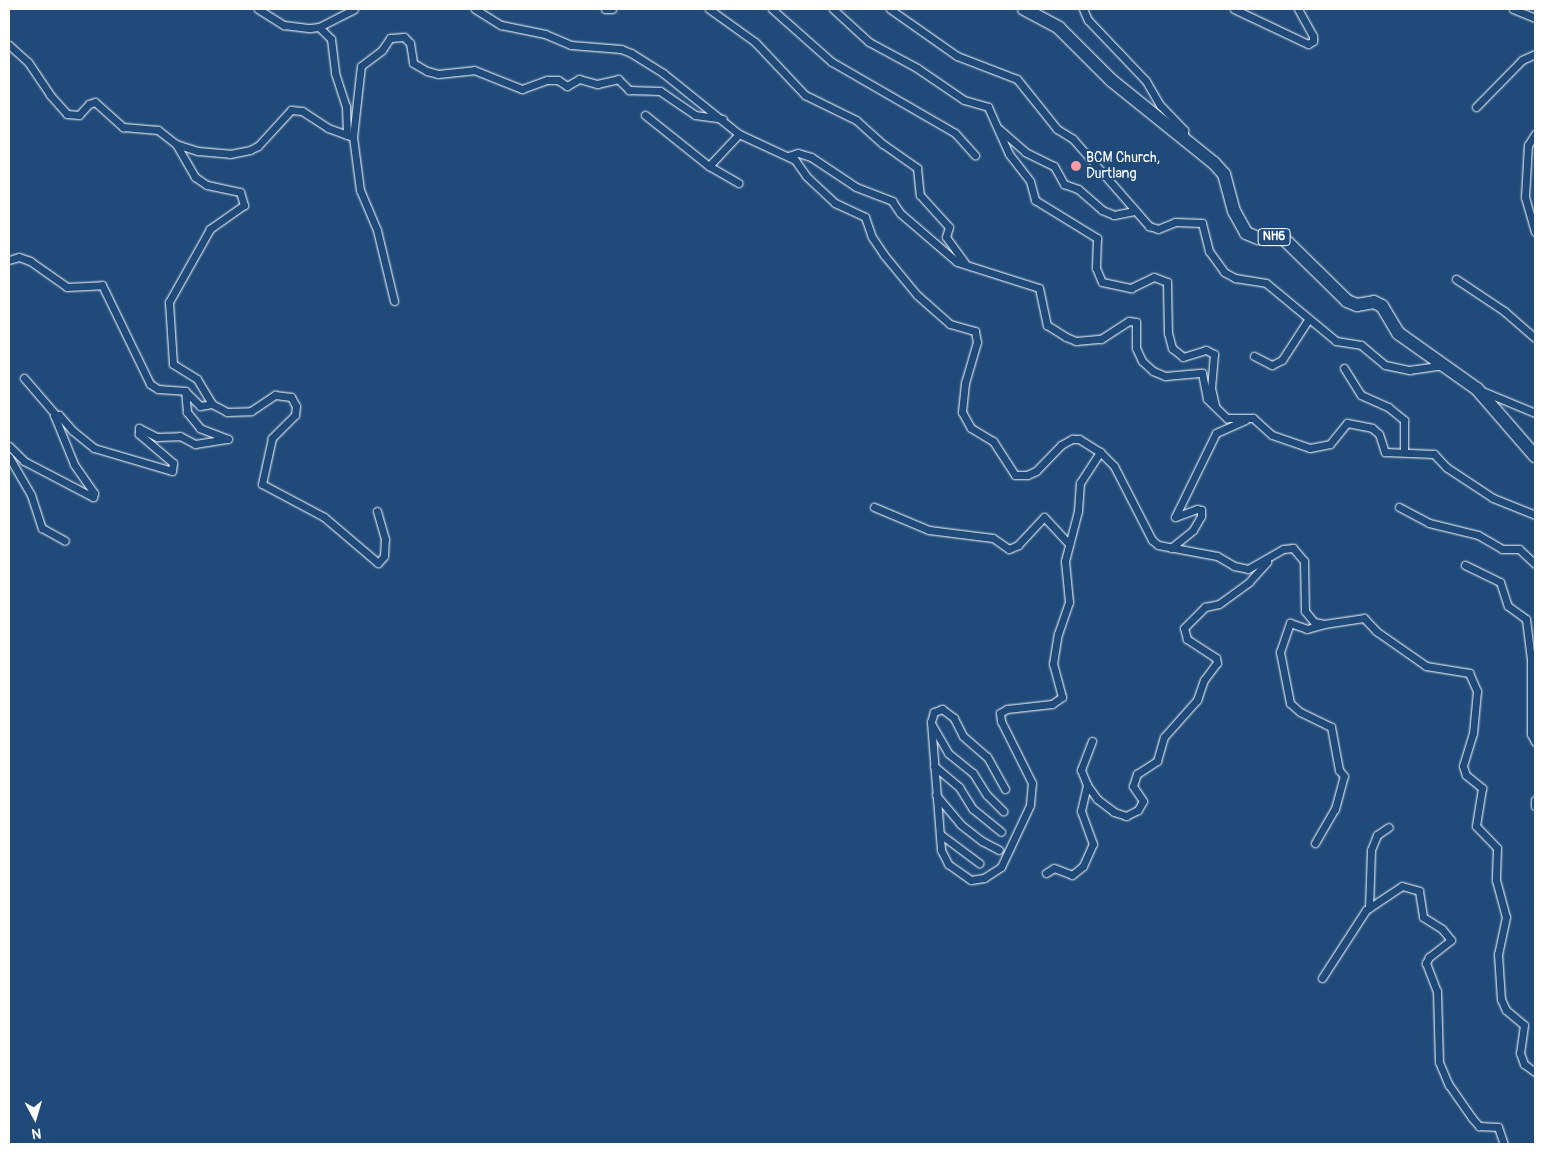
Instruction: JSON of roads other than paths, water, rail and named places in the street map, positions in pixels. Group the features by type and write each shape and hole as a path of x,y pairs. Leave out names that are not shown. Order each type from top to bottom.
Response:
{"highway":[{"name":"NH6","path":"1024,9 1059,28 1111,80 1224,174 1234,211 1246,233 1258,238 1278,237 1288,241 1347,301 1357,305 1374,302 1382,306 1398,333 1477,389 1535,456"}],"street":[{"path":"258,9 284,25 319,28 354,9"},
{"path":"476,9 501,25 545,34 571,45 626,50 663,73 723,119 738,134 788,156 836,203 868,220 876,243 917,295 950,324 975,331 977,342 965,384 962,412 972,428 993,441 1011,472 1019,476 1030,474 1072,439 1100,452 1114,466 1152,540 1171,548 1217,556 1242,568 1255,567 1287,547 1298,551 1304,561 1305,611 1314,622 1324,624"},
{"path":"605,9 612,9"},
{"path":"709,9 755,42 805,95 856,120 883,144 917,168 920,195 949,228 946,237 954,252 973,270"},
{"path":"772,9 832,62 955,133 975,155"},
{"path":"833,9 869,42 917,68 964,100 988,107 1008,154 1030,182 1034,200 1096,237 1096,268 1102,282 1129,288 1154,277 1167,282 1168,333 1172,348 1183,357 1206,350 1214,354 1211,388 1216,409"},
{"path":"890,9 957,56 1017,79 1056,129 1073,140 1128,199 1144,222 1158,229 1175,222 1202,223 1208,251 1224,272 1235,278 1266,282 1308,320 1336,341 1361,344 1385,365 1409,370 1444,365"},
{"path":"1083,9 1088,20 1146,81 1160,105 1184,130 1184,140"},
{"path":"1234,9 1308,44 1313,41 1313,36 1298,9"},
{"path":"1513,9 1535,18"},
{"path":"319,28 330,40 335,73 346,106 360,190 377,230 394,302"},
{"path":"350,136 361,66 382,50 390,38 398,36 410,43 414,63 424,70 438,74 474,70 522,89 547,80 558,80 567,86 579,79 601,84 618,79 629,90 660,91 695,115 723,119"},
{"path":"9,45 28,62 50,95 67,114 79,115 89,104 95,102 123,126 158,130 176,144 195,177 207,185 240,192 244,198 241,209 210,229 169,302 172,364 197,379 212,404 227,412 243,412 275,395 291,397 296,406 295,416 272,438 262,484 324,517 378,563 384,556 385,539 377,511"},
{"path":"1476,107 1522,60 1535,54"},
{"path":"176,144 216,154 246,152 258,146 291,110 302,111 328,128 350,136"},
{"path":"645,115 709,166 738,183"},
{"path":"999,130 1025,152 1054,166 1064,184 1078,189 1102,210 1114,215 1135,211"},
{"path":"709,166 738,134"},
{"path":"1535,134 1528,145 1525,197 1535,232"},
{"path":"788,156 798,153 811,157 856,187 892,200 900,213 950,258 973,270 1009,276 1038,288 1047,325 1071,340 1101,339 1129,321 1136,322 1136,348 1142,361 1153,371 1165,376 1202,373 1207,399 1226,418 1250,418 1276,438 1310,448 1330,444 1347,423 1352,422 1377,431 1385,452 1434,454 1446,467 1493,498 1535,514"},
{"path":"9,260 19,257 30,261 67,287 102,285 150,384 158,389 184,391 200,406 212,404"},
{"path":"1456,279 1504,311 1535,338"},
{"path":"1254,356 1272,365 1282,360 1308,320"},
{"path":"1344,368 1361,395 1388,407 1404,420 1404,452"},
{"path":"24,378 55,414 94,448 172,471 173,463 139,434 139,428 157,437 180,436 195,444 228,439 200,428 184,403 184,391"},
{"path":"1477,389 1535,413"},
{"path":"9,446 24,461 93,497 94,493 74,464 55,414"},
{"path":"1171,548 1193,530 1201,516 1201,510 1197,509 1175,517 1216,433 1250,418"},
{"path":"1005,789 987,757 963,736 947,711 934,712 931,725 936,794 945,860 971,880 978,880 994,872 1010,854 1030,806 1033,788 1000,721 1000,713 1007,709 1052,704 1062,697 1053,664 1058,634 1068,602 1065,566 1078,510 1080,483 1100,452"},
{"path":"9,457 31,495 42,528 65,541"},
{"path":"1399,506 1429,523 1478,535 1502,549 1522,551 1535,564"},
{"path":"874,507 929,530 993,538 1009,549 1018,545 1044,517 1069,544"},
{"path":"1092,741 1081,770 1087,785 1102,804 1118,814 1130,815 1141,808 1142,799 1133,786 1137,774 1157,761 1162,740 1196,700 1204,680 1217,662 1216,658 1187,639 1184,628 1206,607 1223,601 1255,577 1272,556"},
{"path":"1465,564 1500,582 1508,606 1526,619 1531,658 1531,734 1535,742"},
{"path":"1315,843 1335,809 1344,776 1339,770 1331,727 1300,712 1290,703 1280,652 1290,623 1307,629 1324,624 1364,618 1414,660 1432,668 1444,667 1469,673 1475,683 1473,733 1463,766 1466,775 1482,788 1476,826 1497,848 1496,880 1506,917 1498,954 1501,999 1506,1010 1524,1025 1520,1054 1524,1064 1535,1072"},
{"path":"931,725 948,753 973,772 987,795 1003,811"},
{"path":"934,766 959,787 973,809 1001,832"},
{"path":"1046,873 1054,868 1072,875 1083,866 1093,844 1081,811 1087,785"},
{"path":"936,794 960,824 982,842 999,850"},
{"path":"1535,800 1535,806"},
{"path":"1368,908 1371,850 1377,836 1389,827"},
{"path":"940,834 979,863"},
{"path":"1322,978 1349,932 1368,908 1405,885 1421,894 1421,913 1426,921 1442,929 1450,938 1449,943 1429,957 1426,963 1438,991 1439,1062 1449,1085 1472,1118 1479,1126 1498,1127 1504,1144"}],"place":[{"name":"BCM Church, Durtlang","path":"1076,166"}]}
